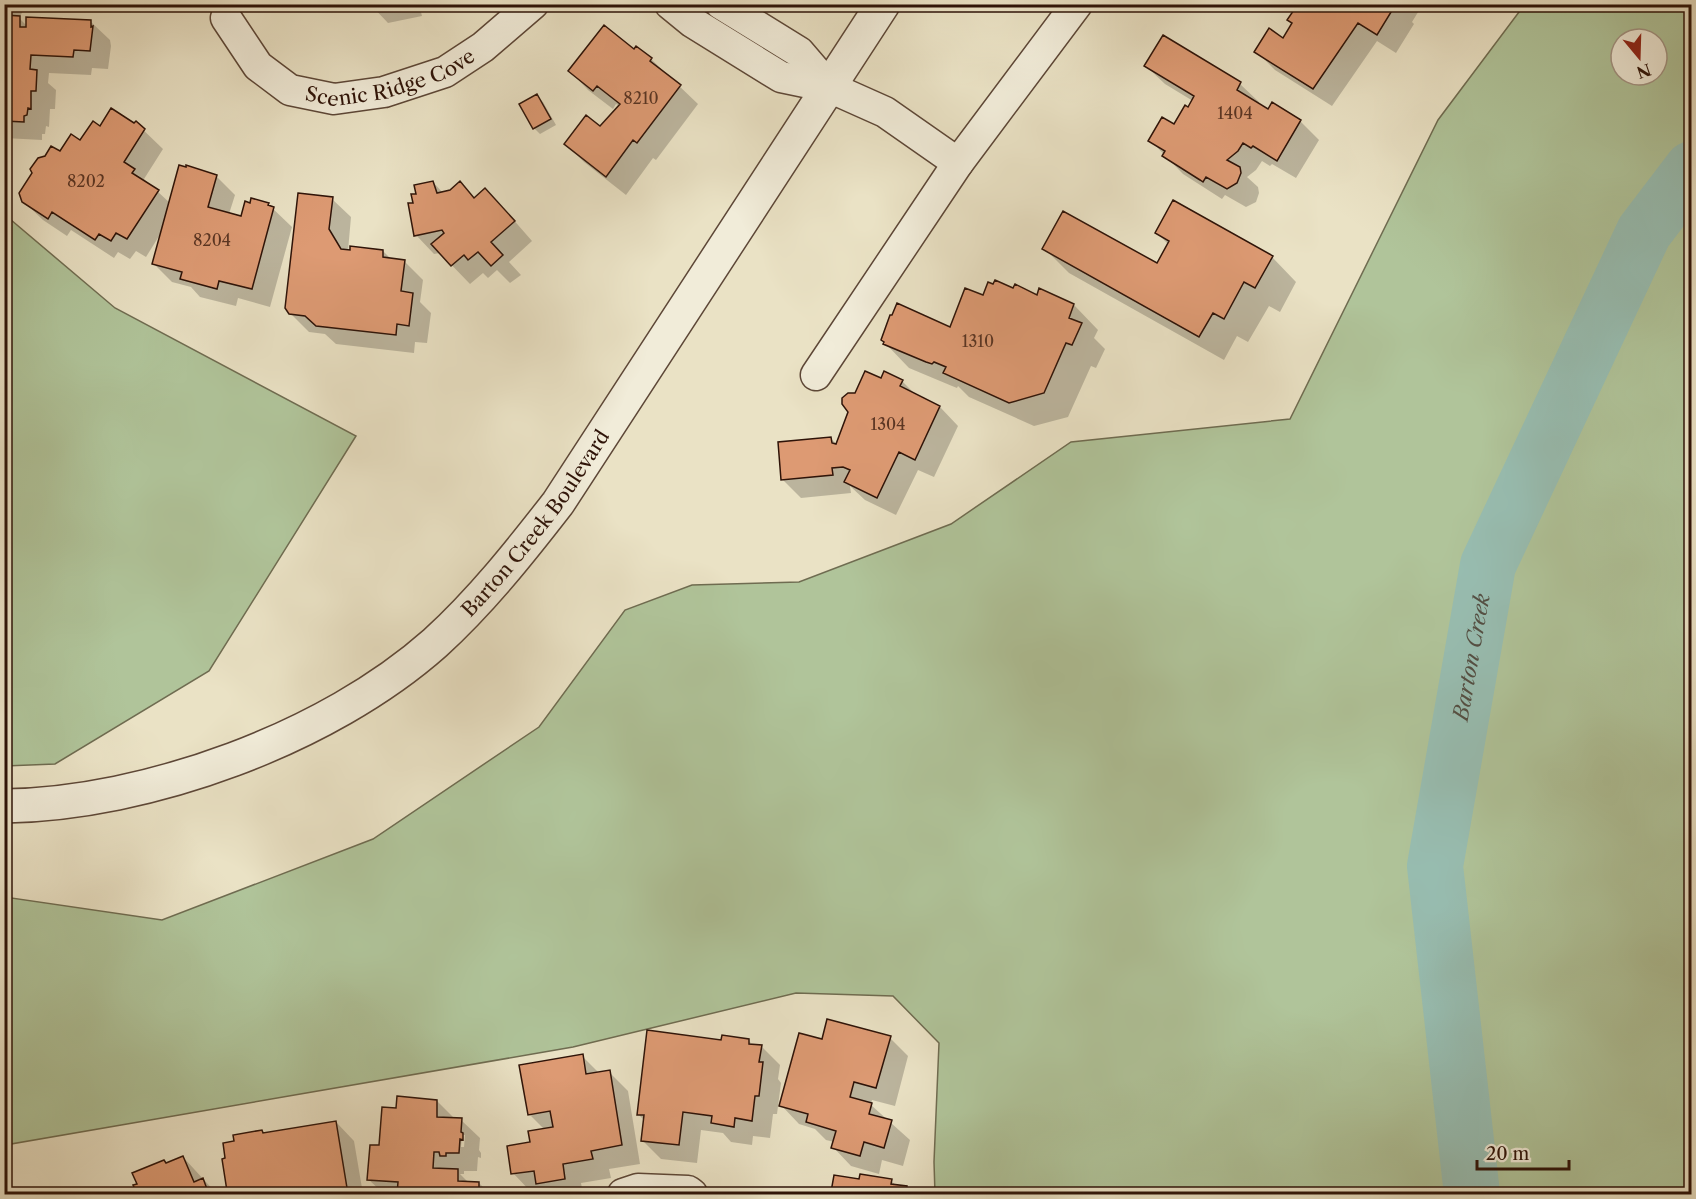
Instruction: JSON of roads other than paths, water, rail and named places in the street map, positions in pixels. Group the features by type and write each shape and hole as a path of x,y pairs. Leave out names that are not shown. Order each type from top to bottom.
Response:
{"street":[{"name":"Scenic Ridge Cove","path":"226,18 258,66 290,90 334,99 384,92 446,72 483,47 533,4"},
{"path":"670,4 692,22 781,77 829,87 885,112 958,163"},
{"path":"721,4 799,52 829,87"},
{"name":"Barton Creek Boulevard","path":"4,806 135,790 208,768 277,742 389,679 435,643 478,600 515,558 558,503 883,4"},
{"path":"816,375 958,163 1077,4"},
{"path":"623,1194 638,1189 688,1191 692,1194"}],"waterway":[{"name":"Barton Creek","path":"1472,1194 1435,866 1488,565 1644,232 1692,169"}]}
